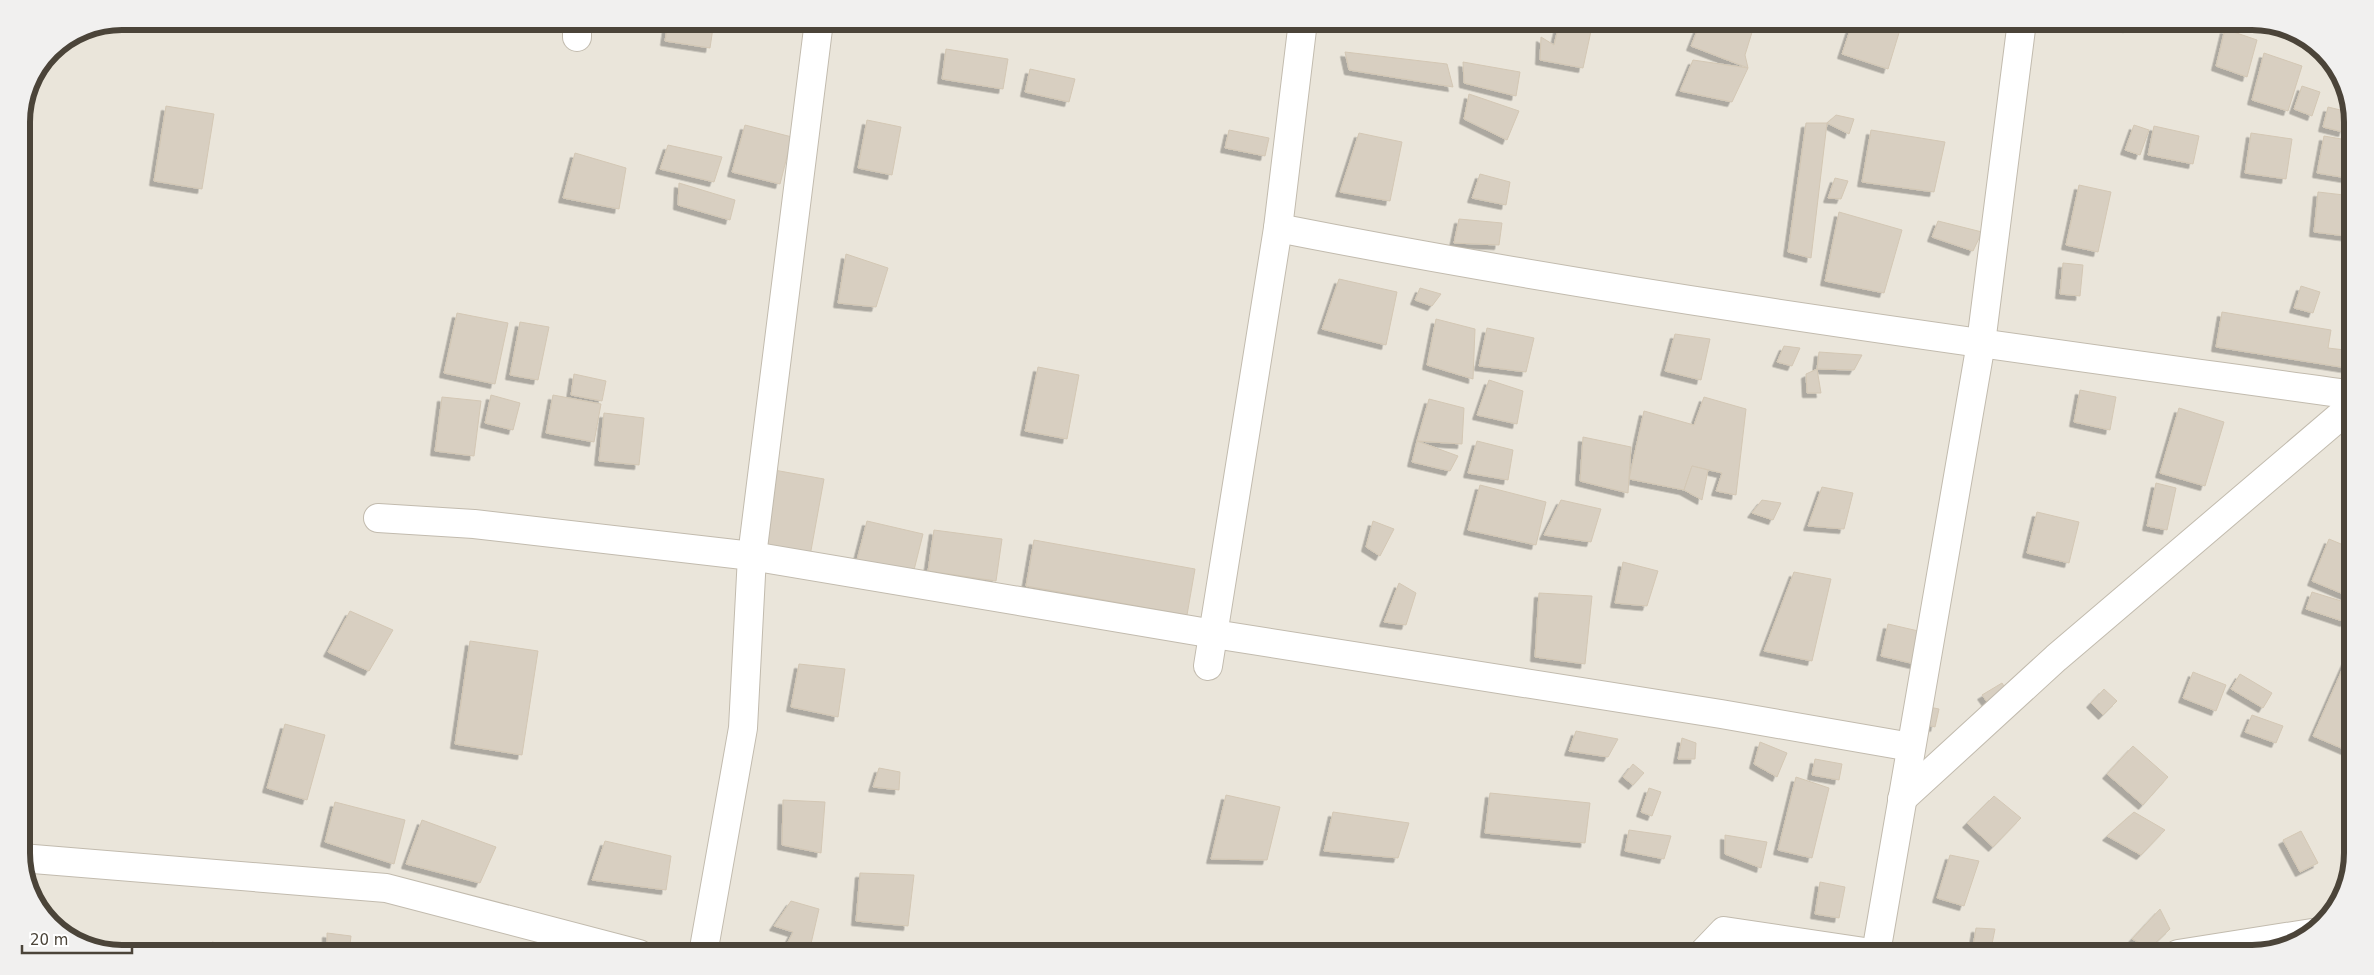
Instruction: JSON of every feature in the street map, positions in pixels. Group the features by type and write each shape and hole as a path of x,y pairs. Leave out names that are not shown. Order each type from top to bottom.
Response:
{"street":[{"path":"706,945 743,728 752,556 818,30"},
{"path":"1208,666 1278,228 1302,30"},
{"path":"1878,945 1981,343 2021,30"},
{"path":"1278,228 1433,259 1981,343 2344,394"},
{"path":"1902,799 2056,658 2344,413"},
{"path":"378,518 474,524 752,556 1214,634 1721,714 1911,747"},
{"path":"30,859 386,888 604,945"},
{"path":"1711,945 1724,931 1821,945"},
{"path":"2233,945 2295,935"}],"shaded area":[{"path":"2252,30 2288,37 2308,49 2325,66 2335,81 2344,116 2344,859 2337,889 2325,909 2303,930 2276,942 2252,945 122,945 98,942 86,938 66,926 49,909 37,889 30,859 30,116 33,98 39,81 57,57 81,39 110,31"}],"building":[{"path":"667,30 713,30 710,48 665,41"},
{"path":"1558,30 1591,31 1583,68 1540,60 1541,37 1554,45"},
{"path":"1697,30 1753,30 1745,55 1748,68 1691,46"},
{"path":"1850,30 1900,30 1888,69 1842,54"},
{"path":"2225,30 2257,40 2247,77 2216,66"},
{"path":"946,49 1008,59 1003,89 942,79"},
{"path":"1345,52 1447,64 1453,87 1349,70"},
{"path":"2264,53 2302,66 2288,111 2252,100"},
{"path":"1693,60 1748,68 1732,102 1680,91"},
{"path":"1463,62 1520,72 1516,96 1464,83"},
{"path":"1030,69 1075,79 1069,102 1025,92"},
{"path":"2302,86 2320,92 2312,116 2294,109"},
{"path":"1469,94 1519,111 1507,140 1464,119"},
{"path":"166,106 214,114 202,189 154,181"},
{"path":"2328,107 2343,111 2343,132 2323,127"},
{"path":"1836,115 1854,119 1849,134 1827,123"},
{"path":"867,120 901,127 892,175 858,168"},
{"path":"1806,123 1827,123 1811,258 1788,252"},
{"path":"745,125 792,137 780,184 732,172"},
{"path":"2134,125 2149,130 2140,155 2125,150"},
{"path":"2154,126 2199,136 2193,164 2148,155"},
{"path":"1229,130 1269,138 1265,156 1225,148"},
{"path":"1871,130 1945,142 1934,192 1862,182"},
{"path":"1359,133 1402,142 1390,201 1340,192"},
{"path":"2251,133 2292,139 2286,179 2245,173"},
{"path":"2324,136 2344,139 2344,178 2317,173"},
{"path":"668,145 722,157 714,182 660,169"},
{"path":"575,153 626,168 619,209 563,198"},
{"path":"1480,174 1510,182 1506,205 1472,198"},
{"path":"1835,178 1848,181 1841,199 1828,198"},
{"path":"679,183 735,200 730,220 678,205"},
{"path":"2079,185 2111,192 2098,252 2066,245"},
{"path":"2318,192 2344,195 2344,236 2314,232"},
{"path":"1839,212 1902,230 1884,293 1825,281"},
{"path":"1459,219 1502,223 1499,245 1454,243"},
{"path":"1938,221 1982,232 1973,251 1932,237"},
{"path":"846,254 888,268 876,307 838,303"},
{"path":"2063,263 2083,265 2080,296 2060,294"},
{"path":"1339,279 1397,292 1386,345 1322,329"},
{"path":"2301,286 2320,292 2313,313 2294,308"},
{"path":"1420,288 1441,294 1432,306 1415,300"},
{"path":"2222,312 2331,330 2328,348 2344,350 2344,368 2216,347"},
{"path":"457,313 508,323 495,384 444,373"},
{"path":"1436,319 1475,329 1473,379 1427,365"},
{"path":"520,322 549,327 538,380 510,375"},
{"path":"1487,328 1534,338 1526,372 1479,366"},
{"path":"1675,334 1710,339 1701,380 1665,371"},
{"path":"1784,346 1800,348 1792,366 1777,362"},
{"path":"1819,352 1862,355 1854,370 1817,369"},
{"path":"1038,367 1079,375 1067,439 1025,431"},
{"path":"1817,369 1821,393 1807,393 1806,374"},
{"path":"574,374 606,381 602,401 571,395"},
{"path":"1489,380 1523,391 1517,424 1477,415"},
{"path":"2080,390 2116,397 2110,430 2074,422"},
{"path":"491,395 520,403 513,430 485,423"},
{"path":"553,395 601,404 594,442 546,433"},
{"path":"442,397 481,401 474,456 435,451"},
{"path":"1704,397 1746,409 1736,495 1716,491 1722,473 1692,466 1684,490 1629,479 1644,411 1694,425"},
{"path":"1429,399 1464,408 1462,444 1417,441"},
{"path":"2179,408 2224,422 2205,486 2160,473"},
{"path":"604,413 644,418 639,465 599,461"},
{"path":"1583,437 1631,447 1628,493 1580,481"},
{"path":"1417,441 1458,456 1450,471 1412,462"},
{"path":"1477,441 1513,450 1508,480 1468,473"},
{"path":"1692,466 1708,470 1702,500 1684,490"},
{"path":"774,470 824,479 810,556 760,547"},
{"path":"2156,483 2176,488 2167,530 2147,526"},
{"path":"1480,485 1546,502 1536,545 1468,530"},
{"path":"1822,487 1853,493 1844,529 1808,526"},
{"path":"1561,500 1601,509 1591,542 1544,535"},
{"path":"1762,500 1781,503 1773,520 1752,513"},
{"path":"2037,512 2079,522 2069,563 2027,553"},
{"path":"867,521 923,534 912,578 856,564"},
{"path":"1373,521 1394,529 1380,556 1366,547"},
{"path":"934,530 1002,539 996,581 928,571"},
{"path":"2329,539 2344,545 2344,594 2312,581"},
{"path":"1034,540 1195,569 1187,615 1026,586"},
{"path":"1623,562 1658,571 1647,606 1615,603"},
{"path":"1794,572 1831,579 1812,661 1764,651"},
{"path":"1399,583 1416,593 1406,625 1384,622"},
{"path":"2312,592 2344,602 2344,622 2306,609"},
{"path":"1539,593 1592,596 1585,664 1535,657"},
{"path":"350,611 393,630 369,671 328,652"},
{"path":"1888,624 1927,633 1919,665 1881,656"},
{"path":"470,641 538,651 522,755 455,744"},
{"path":"799,664 845,669 838,717 791,707"},
{"path":"2344,665 2344,749 2313,736"},
{"path":"2193,672 2226,685 2216,711 2183,698"},
{"path":"2240,674 2272,693 2263,708 2231,689"},
{"path":"2002,683 2009,694 1990,706 1982,695"},
{"path":"2104,689 2117,701 2103,715 2091,703"},
{"path":"1924,706 1939,709 1935,727 1920,723"},
{"path":"2252,715 2283,726 2276,743 2245,732"},
{"path":"285,724 325,735 307,800 267,788"},
{"path":"1576,731 1618,739 1608,757 1569,751"},
{"path":"1682,738 1696,743 1695,759 1678,759"},
{"path":"1760,742 1787,753 1777,777 1754,764"},
{"path":"2133,746 2168,777 2143,805 2107,774"},
{"path":"1815,759 1842,764 1839,780 1812,775"},
{"path":"1633,764 1644,773 1633,785 1623,777"},
{"path":"879,768 900,772 899,790 873,787"},
{"path":"1796,777 1829,788 1812,858 1778,850"},
{"path":"1649,788 1661,792 1652,816 1641,812"},
{"path":"1490,793 1590,803 1585,843 1485,833"},
{"path":"1226,795 1280,807 1267,860 1211,859"},
{"path":"1994,796 2021,818 1993,847 1967,823"},
{"path":"783,800 825,802 821,853 782,845"},
{"path":"335,802 405,820 394,864 325,842"},
{"path":"1333,812 1409,823 1398,858 1324,851"},
{"path":"2134,812 2165,830 2141,855 2107,836"},
{"path":"422,820 496,847 480,883 406,864"},
{"path":"1629,830 1671,836 1664,859 1625,851"},
{"path":"2301,831 2318,863 2300,872 2283,840"},
{"path":"1725,835 1767,842 1761,868 1725,854"},
{"path":"605,841 671,856 666,890 592,880"},
{"path":"1950,855 1979,861 1964,906 1937,898"},
{"path":"860,873 914,875 908,926 856,921"},
{"path":"1820,882 1845,887 1839,918 1815,914"},
{"path":"791,901 819,909 811,945 787,944 793,932 774,926"},
{"path":"2160,909 2170,929 2153,945 2144,945 2132,939"},
{"path":"1976,928 1995,929 1992,945 1973,945"},
{"path":"327,933 351,936 350,945 327,945"},
{"path":"212,942 226,945 211,945"}]}
